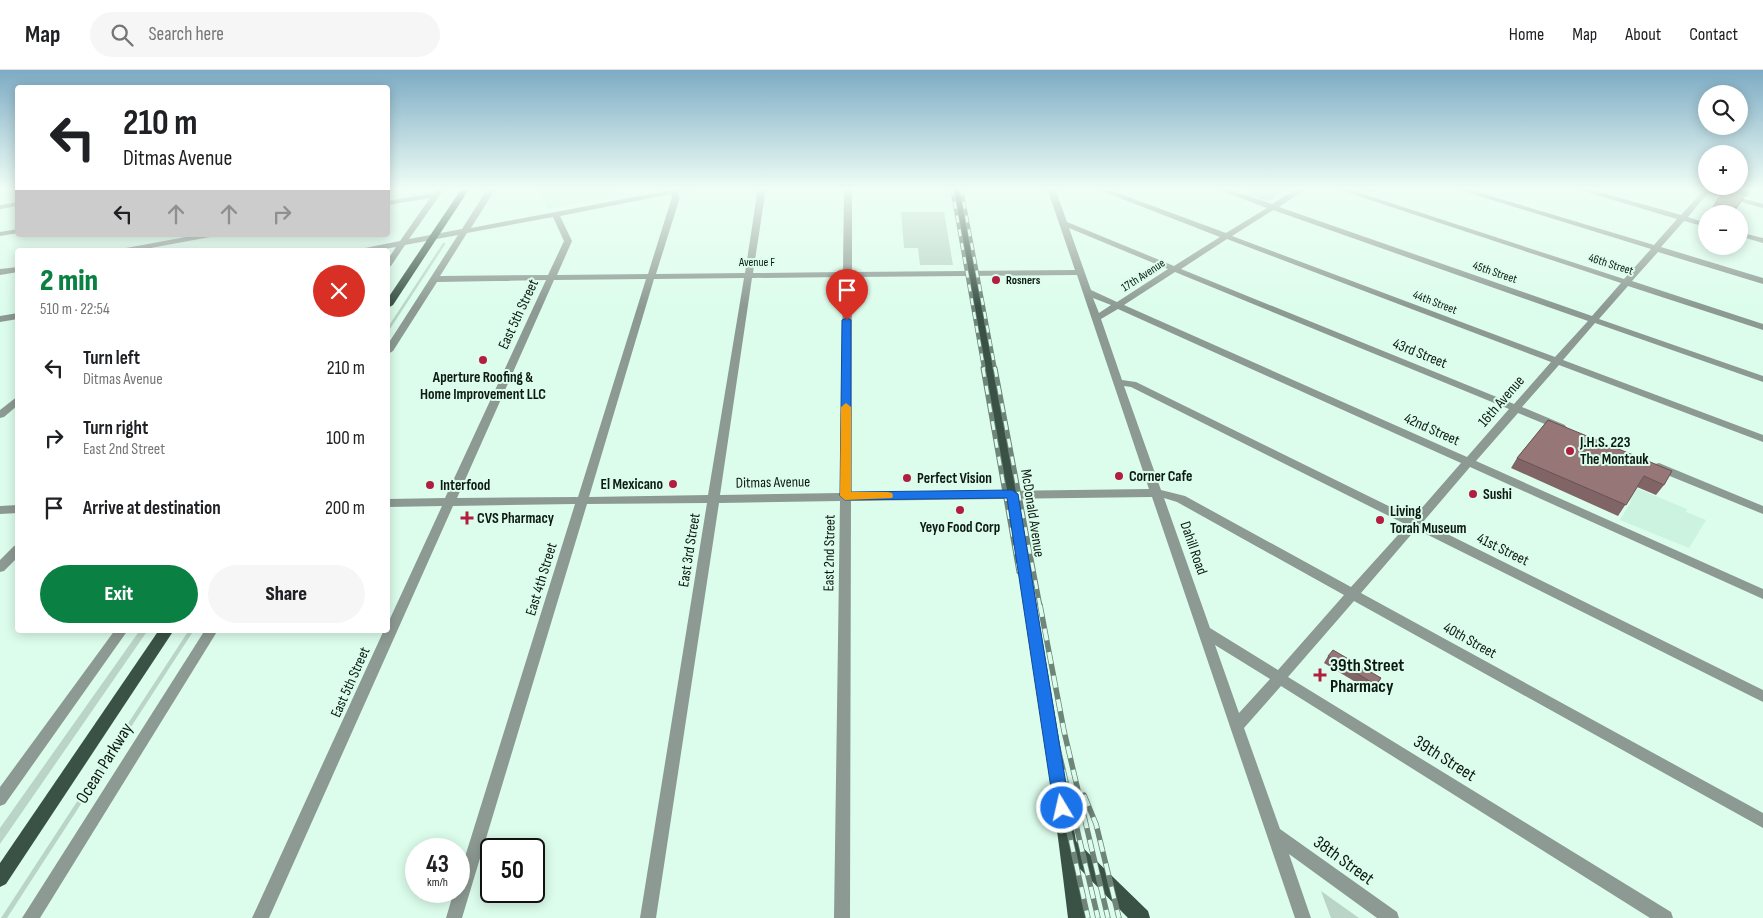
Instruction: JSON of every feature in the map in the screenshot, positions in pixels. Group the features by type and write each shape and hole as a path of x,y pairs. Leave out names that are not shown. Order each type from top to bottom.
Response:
{"main road":[{"path":"390,302 441,228"},
{"name":"McDonald Avenue","path":"963,228 1012,494 1068,845 1077,918"},
{"name":"Ocean Parkway","path":"0,878 165,633"},
{"path":"1068,845 1141,918"}],"street":[{"path":"390,261 413,228"},
{"path":"390,348 466,228"},
{"path":"376,248 482,228"},
{"name":"East 5th Street","path":"260,918 568,241 562,228"},
{"name":"East 4th Street","path":"454,918 666,228"},
{"name":"East 3rd Street","path":"648,918 757,228"},
{"name":"East 2nd Street","path":"842,918 848,228"},
{"name":"Dahill Road","path":"1066,228 1304,918"},
{"name":"43rd Street","path":"1074,228 1567,430"},
{"name":"44th Street","path":"1204,228 1763,439"},
{"name":"17th Avenue","path":"1097,318 1240,228"},
{"name":"45th Street","path":"1331,228 1763,379"},
{"name":"46th Street","path":"1459,228 1763,327"},
{"path":"1588,228 1763,281"},
{"name":"16th Avenue","path":"1237,726 1673,228"},
{"path":"0,234 15,232"},
{"path":"144,248 200,237"},
{"path":"1748,237 1763,241"},
{"path":"0,272 15,270"},
{"name":"Avenue F","path":"433,279 1081,272"},
{"name":"42nd Street","path":"1088,292 1763,594"},
{"path":"0,319 15,316"},
{"name":"41st Street","path":"1120,383 1133,384 1763,696"},
{"path":"0,415 15,402"},
{"path":"1648,463 1763,510"},
{"name":"Ditmas Avenue","path":"390,503 1158,493"},
{"name":"40th Street","path":"1158,493 1181,499 1763,821"},
{"path":"0,510 15,510"},
{"path":"0,568 15,552"},
{"name":"39th Street","path":"1205,632 1279,676 1665,918"},
{"path":"0,800 120,633"},
{"name":"Ocean Parkway","path":"30,918 210,633"},
{"name":"38th Street","path":"1274,834 1391,918"}],"shaded area":[{"path":"902,228 947,228 953,265 920,265 918,248 904,248"},
{"path":"443,243 446,243 390,329 390,324"},
{"path":"1559,456 1687,509 1686,512 1706,520 1689,548 1620,520 1631,502 1550,467"},
{"path":"138,633 146,633 0,844 0,828"},
{"path":"187,633 192,633 7,918 1,918"},
{"path":"1321,891 1359,918 1331,918"}],"building":[{"path":"1548,420 1672,471 1664,485 1644,476 1626,505 1517,458"},
{"path":"1333,650 1381,678 1376,685 1328,656"}],"railway":[{"path":"959,228 984,369"},
{"path":"968,228 995,369"},
{"path":"983,368 1019,572"},
{"path":"995,368 1040,606"},
{"path":"1024,561 1032,606"},
{"path":"1032,605 1056,740 1098,918"},
{"path":"1040,605 1064,731 1108,918"},
{"path":"1045,723 1088,918"},
{"path":"1084,795 1096,824 1119,918"}],"slow traffic":[{"path":"846,407 845,496 888,496"}],"place":[{"name":"Rosners","path":"996,280"},
{"name":"Aperture Roofing & Home Improvement LLC","path":"483,360"},
{"name":"J.H.S. 223 The Montauk","path":"1570,451"},
{"name":"Corner Cafe","path":"1119,476"},
{"name":"Perfect Vision","path":"907,478"},
{"name":"El Mexicano","path":"673,484"},
{"name":"Interfood","path":"430,485"},
{"name":"Sushi","path":"1473,494"},
{"name":"Yeyo Food Corp","path":"960,510"},
{"name":"CVS Pharmacy","path":"467,518"},
{"name":"Living Torah Museum","path":"1380,520"},
{"name":"39th Street Pharmacy","path":"1320,675"}],"route":[{"path":"847,320 845,496 1012,494 1062,808"}]}
